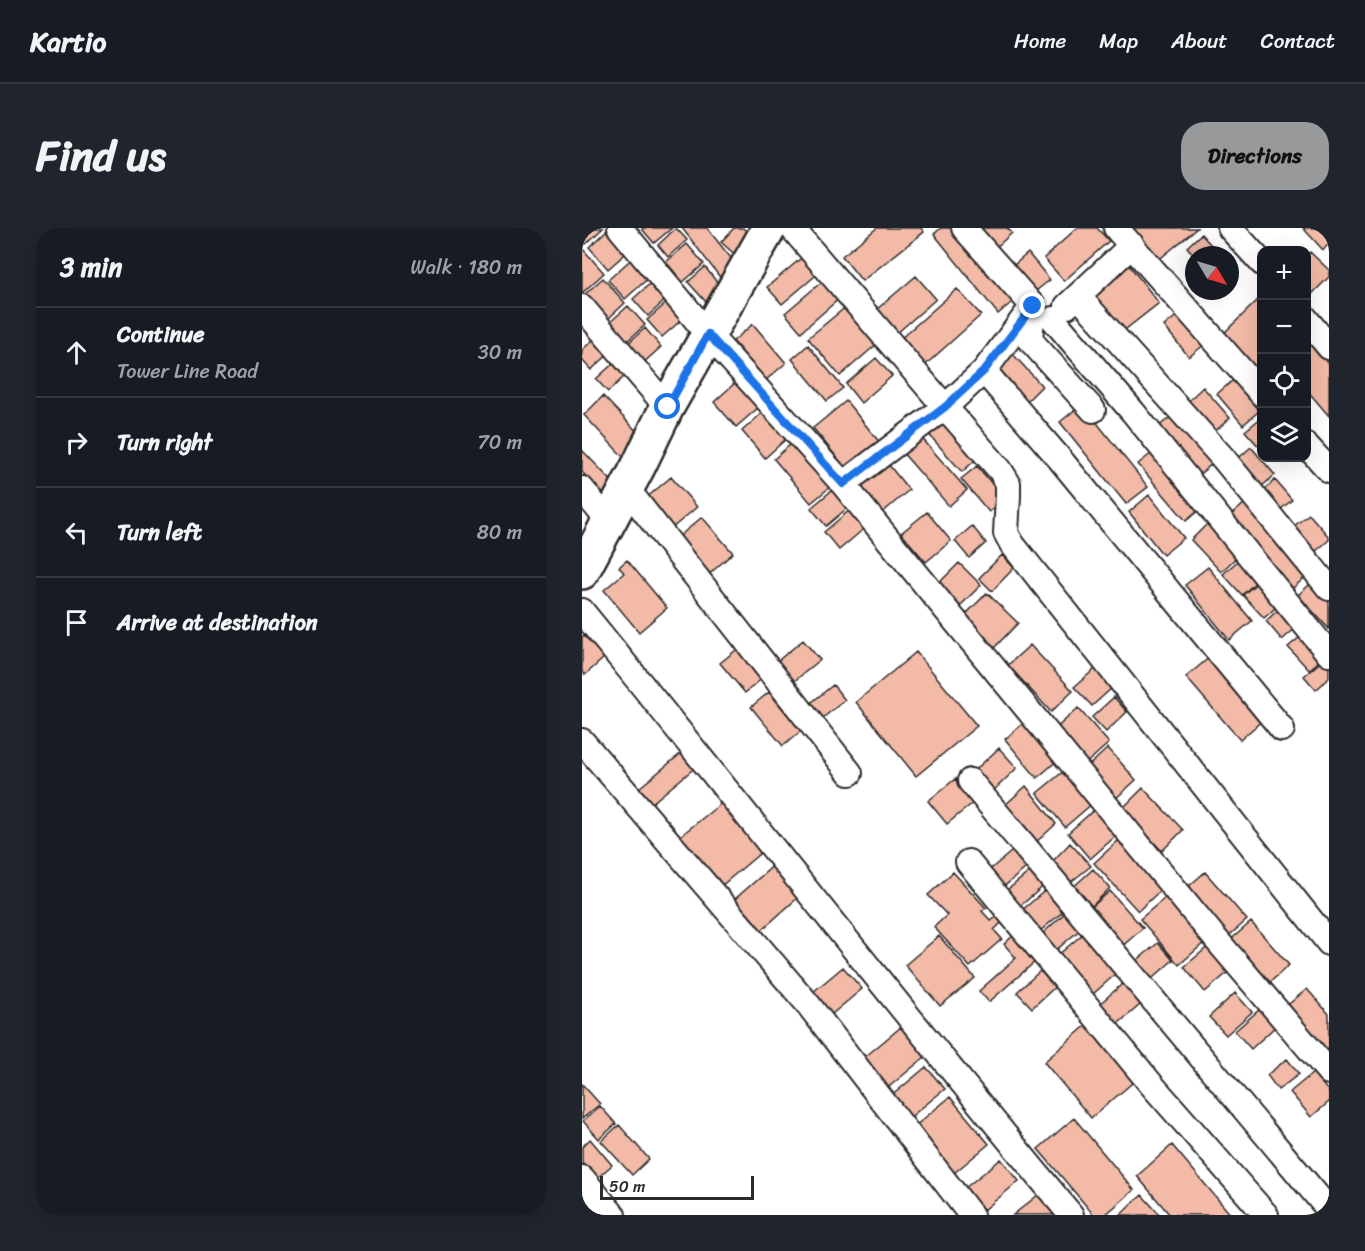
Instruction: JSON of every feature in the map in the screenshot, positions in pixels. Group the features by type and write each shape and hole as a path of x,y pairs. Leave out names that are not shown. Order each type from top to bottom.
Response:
{"street":[{"path":"620,228 708,334 843,484 1208,929 1329,1072"},
{"path":"582,572 668,407 769,228"},
{"path":"792,228 1000,470 1008,483 1006,533 1012,544 1329,943"},
{"path":"964,228 1133,412 1329,654"},
{"path":"1230,228 1257,258"},
{"path":"843,484 945,407 1043,312 1078,296 1124,237 1257,388"},
{"path":"1078,296 1222,458 1329,588"},
{"path":"582,307 668,407"},
{"path":"1043,312 1030,340 1093,410"},
{"path":"1311,325 1329,347"},
{"path":"984,371 1059,458 1282,729"},
{"path":"1311,450 1329,470"},
{"path":"582,489 609,522"},
{"path":"627,489 850,773"},
{"path":"582,611 962,1084 1071,1215"},
{"path":"582,741 807,1003 971,1215"},
{"path":"970,781 1329,1210"},
{"path":"968,862 1151,1084 1266,1215"},
{"path":"582,1178 613,1215"}],"building":[{"path":"582,228 603,228 586,244 582,240"},
{"path":"609,228 633,247 608,269 589,247"},
{"path":"643,228 672,228 654,243"},
{"path":"676,228 687,240 668,257 658,245"},
{"path":"682,228 707,228 742,272 726,285"},
{"path":"734,228 743,228 758,242 741,260 721,242"},
{"path":"877,228 921,228 924,232 862,281 842,256"},
{"path":"941,228 960,228 1017,298 998,314 934,234"},
{"path":"969,228 1007,228 1012,233 991,252"},
{"path":"1077,228 1097,228 1109,241 1064,281 1044,258"},
{"path":"1128,228 1197,228 1156,262"},
{"path":"1303,228 1329,228 1329,244 1323,250"},
{"path":"1201,234 1212,246 1188,246"},
{"path":"687,244 704,264 683,282 666,262"},
{"path":"582,248 604,273 582,293"},
{"path":"1028,253 1050,280 1028,297 1007,271"},
{"path":"1311,253 1329,270 1329,277 1311,295"},
{"path":"637,254 654,273 625,299 608,280"},
{"path":"806,254 821,271 782,304 767,287"},
{"path":"1129,265 1159,303 1117,336 1087,297"},
{"path":"705,267 727,295 716,313 688,282"},
{"path":"916,276 936,299 896,334 876,310"},
{"path":"603,278 625,303 608,319 585,294"},
{"path":"825,279 841,297 801,332 785,313"},
{"path":"654,280 669,297 648,316 633,299"},
{"path":"957,289 981,315 923,367 899,340"},
{"path":"671,299 686,316 662,337 647,320"},
{"path":"1257,301 1257,369 1255,371 1221,336"},
{"path":"628,306 645,325 624,344 607,325"},
{"path":"847,306 878,343 840,376 808,338"},
{"path":"1180,313 1205,344 1189,357 1164,326"},
{"path":"753,324 786,363 766,380 733,341"},
{"path":"645,328 661,347 641,365 625,346"},
{"path":"596,337 610,353 591,370 582,360 582,350"},
{"path":"1311,343 1329,364 1329,416 1311,395"},
{"path":"808,345 843,388 827,401 792,359"},
{"path":"1011,352 1042,386 1022,406 991,373"},
{"path":"876,358 892,376 861,403 846,384"},
{"path":"617,360 629,372 608,392 596,379"},
{"path":"1233,380 1257,409 1257,413 1243,425 1217,394"},
{"path":"736,382 758,408 736,427 714,402"},
{"path":"1203,387 1230,418 1210,436 1185,404"},
{"path":"603,396 645,440 625,459 584,415"},
{"path":"846,401 881,444 848,471 813,428"},
{"path":"1082,404 1148,487 1126,504 1060,422"},
{"path":"763,412 786,439 765,458 742,431"},
{"path":"945,415 981,455 962,472 926,431"},
{"path":"1173,415 1218,459 1196,477 1153,431"},
{"path":"1257,421 1257,444 1245,431"},
{"path":"920,436 967,490 949,506 902,452"},
{"path":"792,443 830,487 811,503 774,459"},
{"path":"1251,447 1257,454 1257,462 1264,462 1275,475 1255,492 1232,464"},
{"path":"1157,449 1205,505 1186,521 1138,464"},
{"path":"582,450 622,492 611,502 582,472"},
{"path":"888,464 909,490 882,513 860,487"},
{"path":"977,466 1005,499 989,512 961,479"},
{"path":"671,477 697,507 671,529 645,499"},
{"path":"1275,480 1292,500 1274,515 1258,495"},
{"path":"837,486 852,504 826,526 811,508"},
{"path":"1149,495 1184,538 1163,555 1129,512"},
{"path":"1246,502 1310,573 1293,588 1229,517"},
{"path":"851,509 866,527 839,550 824,532"},
{"path":"927,512 951,541 926,562 901,533"},
{"path":"1309,514 1329,537 1329,540 1309,557 1288,531"},
{"path":"702,517 733,553 706,577 675,540"},
{"path":"1209,522 1239,555 1221,572 1191,540"},
{"path":"972,526 986,543 969,558 955,541"},
{"path":"1002,555 1014,568 992,591 979,578"},
{"path":"1241,558 1259,579 1242,595 1223,574"},
{"path":"627,560 667,608 639,632 604,590 624,573 619,567"},
{"path":"959,563 981,585 959,607 937,585"},
{"path":"1208,567 1252,621 1229,640 1185,585"},
{"path":"1318,577 1329,590 1329,629 1298,595"},
{"path":"1261,579 1282,602 1264,618 1243,595"},
{"path":"987,593 1018,623 994,648 963,617"},
{"path":"1281,607 1298,626 1282,640 1266,621"},
{"path":"1307,631 1327,654 1309,670 1288,647"},
{"path":"584,635 604,658 585,675 582,671 582,637"},
{"path":"803,640 820,660 792,683 775,663"},
{"path":"1030,645 1073,691 1051,712 1008,665"},
{"path":"741,646 765,676 745,693 720,663"},
{"path":"916,652 977,726 916,776 856,702"},
{"path":"1211,656 1264,719 1240,740 1186,677"},
{"path":"1324,659 1329,665 1329,678 1316,690 1304,676"},
{"path":"1096,668 1113,687 1092,706 1074,687"},
{"path":"833,685 845,700 819,721 807,706"},
{"path":"769,692 801,731 783,746 751,707"},
{"path":"1114,697 1127,712 1106,732 1092,717"},
{"path":"1078,708 1109,743 1082,767 1051,733"},
{"path":"1026,721 1058,760 1037,778 1005,739"},
{"path":"999,748 1017,768 992,792 973,772"},
{"path":"1108,748 1136,780 1112,802 1084,770"},
{"path":"684,751 697,766 652,803 639,788"},
{"path":"1065,770 1093,803 1065,827 1037,793"},
{"path":"955,779 974,802 947,824 928,801"},
{"path":"1026,786 1056,824 1034,844 1004,806"},
{"path":"1143,788 1183,830 1162,851 1122,809"},
{"path":"724,801 764,850 720,887 679,837"},
{"path":"1095,809 1118,834 1090,859 1068,833"},
{"path":"1119,840 1163,888 1138,911 1094,863"},
{"path":"1070,843 1091,866 1067,885 1051,863"},
{"path":"1017,847 1031,864 1001,889 987,872"},
{"path":"775,864 802,894 755,936 728,905"},
{"path":"1033,869 1046,884 1019,907 1006,891"},
{"path":"1093,869 1110,888 1087,911 1070,890"},
{"path":"953,872 986,908 982,911 991,921 996,917 1002,922 994,930 1002,939 970,967 934,927 947,915 928,895"},
{"path":"1205,872 1247,920 1223,941 1181,893"},
{"path":"1048,888 1066,909 1039,932 1021,911"},
{"path":"1110,891 1143,928 1119,949 1087,911"},
{"path":"1166,897 1205,942 1179,965 1140,919"},
{"path":"1067,911 1082,928 1055,951 1041,935"},
{"path":"1251,922 1289,965 1267,985 1228,942"},
{"path":"1084,933 1118,972 1093,994 1058,955"},
{"path":"1015,934 1037,960 989,1002 979,991 1016,958 1004,944"},
{"path":"939,936 975,978 940,1006 905,965"},
{"path":"1158,943 1173,960 1145,985 1129,967"},
{"path":"1211,944 1232,969 1205,992 1184,967"},
{"path":"843,967 862,989 826,1019 807,997"},
{"path":"1040,971 1055,987 1032,1008 1017,992"},
{"path":"1128,979 1146,1000 1114,1027 1096,1007"},
{"path":"1307,989 1329,1014 1329,1060 1284,1008"},
{"path":"1235,993 1252,1012 1226,1035 1209,1017"},
{"path":"1260,1009 1276,1026 1251,1049 1235,1031"},
{"path":"1090,1022 1137,1079 1091,1118 1044,1062"},
{"path":"901,1027 925,1057 884,1091 860,1061"},
{"path":"1287,1059 1299,1074 1278,1090 1267,1075"},
{"path":"926,1067 945,1089 908,1119 890,1097"},
{"path":"1313,1073 1329,1092 1329,1102 1311,1117 1290,1092"},
{"path":"582,1084 600,1104 582,1119"},
{"path":"950,1097 989,1144 948,1178 909,1131"},
{"path":"600,1106 616,1124 599,1139 583,1121"},
{"path":"1074,1118 1134,1190 1105,1215 1094,1215 1038,1149"},
{"path":"619,1125 649,1159 632,1175 601,1141"},
{"path":"590,1139 612,1165 596,1179 582,1163 582,1147"},
{"path":"1172,1145 1231,1215 1170,1215 1137,1176"},
{"path":"1001,1159 1019,1181 984,1210 965,1188"},
{"path":"1043,1191 1063,1215 1013,1215"},
{"path":"1142,1195 1158,1215 1120,1215"},
{"path":"589,1204 600,1215 582,1215 582,1210"}],"route":[{"path":"668,407 708,334 843,484 945,407 984,371 1033,306"}]}
